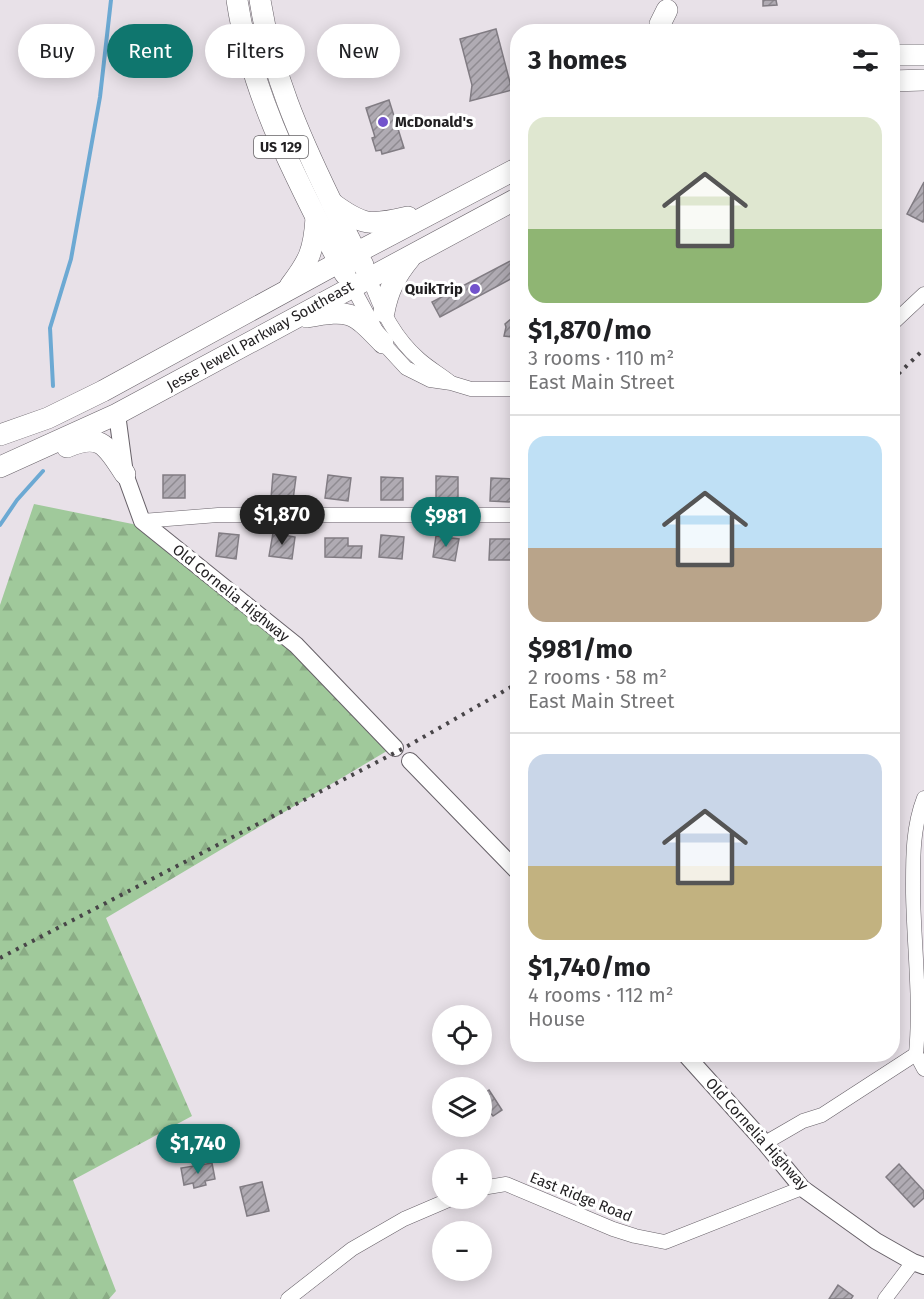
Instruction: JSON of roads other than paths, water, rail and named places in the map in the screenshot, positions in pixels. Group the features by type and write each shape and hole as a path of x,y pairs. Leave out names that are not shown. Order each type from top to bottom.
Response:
{"main road":[{"name":"US 129","path":"237,0 253,73 288,164 316,218 347,258"},
{"name":"US 129","path":"260,0 267,35 285,97 332,203"},
{"path":"660,24 668,5"},
{"path":"668,5 671,24"},
{"path":"900,56 924,55"},
{"path":"900,81 924,80"},
{"name":"Jesse Jewell Parkway Southeast","path":"0,435 48,418 94,395 510,172"},
{"name":"Jesse Jewell Parkway Southeast","path":"0,467 117,414 360,281 510,202"},
{"path":"332,203 351,217 370,224 384,223 440,208"},
{"path":"332,203 347,258 360,281"},
{"path":"286,292 305,266 314,245 316,218"},
{"path":"384,312 387,295 393,282 412,255"},
{"path":"292,320 340,312 359,318 383,343"},
{"path":"27,456 45,456 83,440 90,440 99,442 110,450 125,474"}],"street":[{"path":"360,281 384,312 395,333 419,360 452,383"},
{"path":"360,281 383,343 406,368 430,380 471,388 510,389"},
{"path":"900,316 924,294"},
{"path":"117,414 125,474 142,521 218,515 510,515"},
{"name":"Old Cornelia Highway","path":"142,521 296,645 395,748"},
{"path":"410,761 510,864"},
{"path":"924,798 919,812 912,852 919,1022 916,1054 924,1069"},
{"path":"765,1143 803,1121 822,1115 916,1054"},
{"name":"Old Cornelia Highway","path":"692,1062 802,1188 866,1235 918,1264"},
{"name":"East Ridge Road","path":"492,1186 506,1184 613,1229 665,1242 802,1188"},
{"path":"288,1299 352,1249 404,1219 432,1207"},
{"path":"885,1299 918,1264"}],"waterway":[{"path":"53,386 50,328 71,259 100,97 111,0"},
{"path":"0,525 17,500 43,471"}],"railway":[{"path":"900,372 924,349"},
{"path":"0,958 406,747 510,688"}],"place":[{"name":"McDonald's","path":"383,122"},
{"name":"QuikTrip","path":"475,289"}]}
